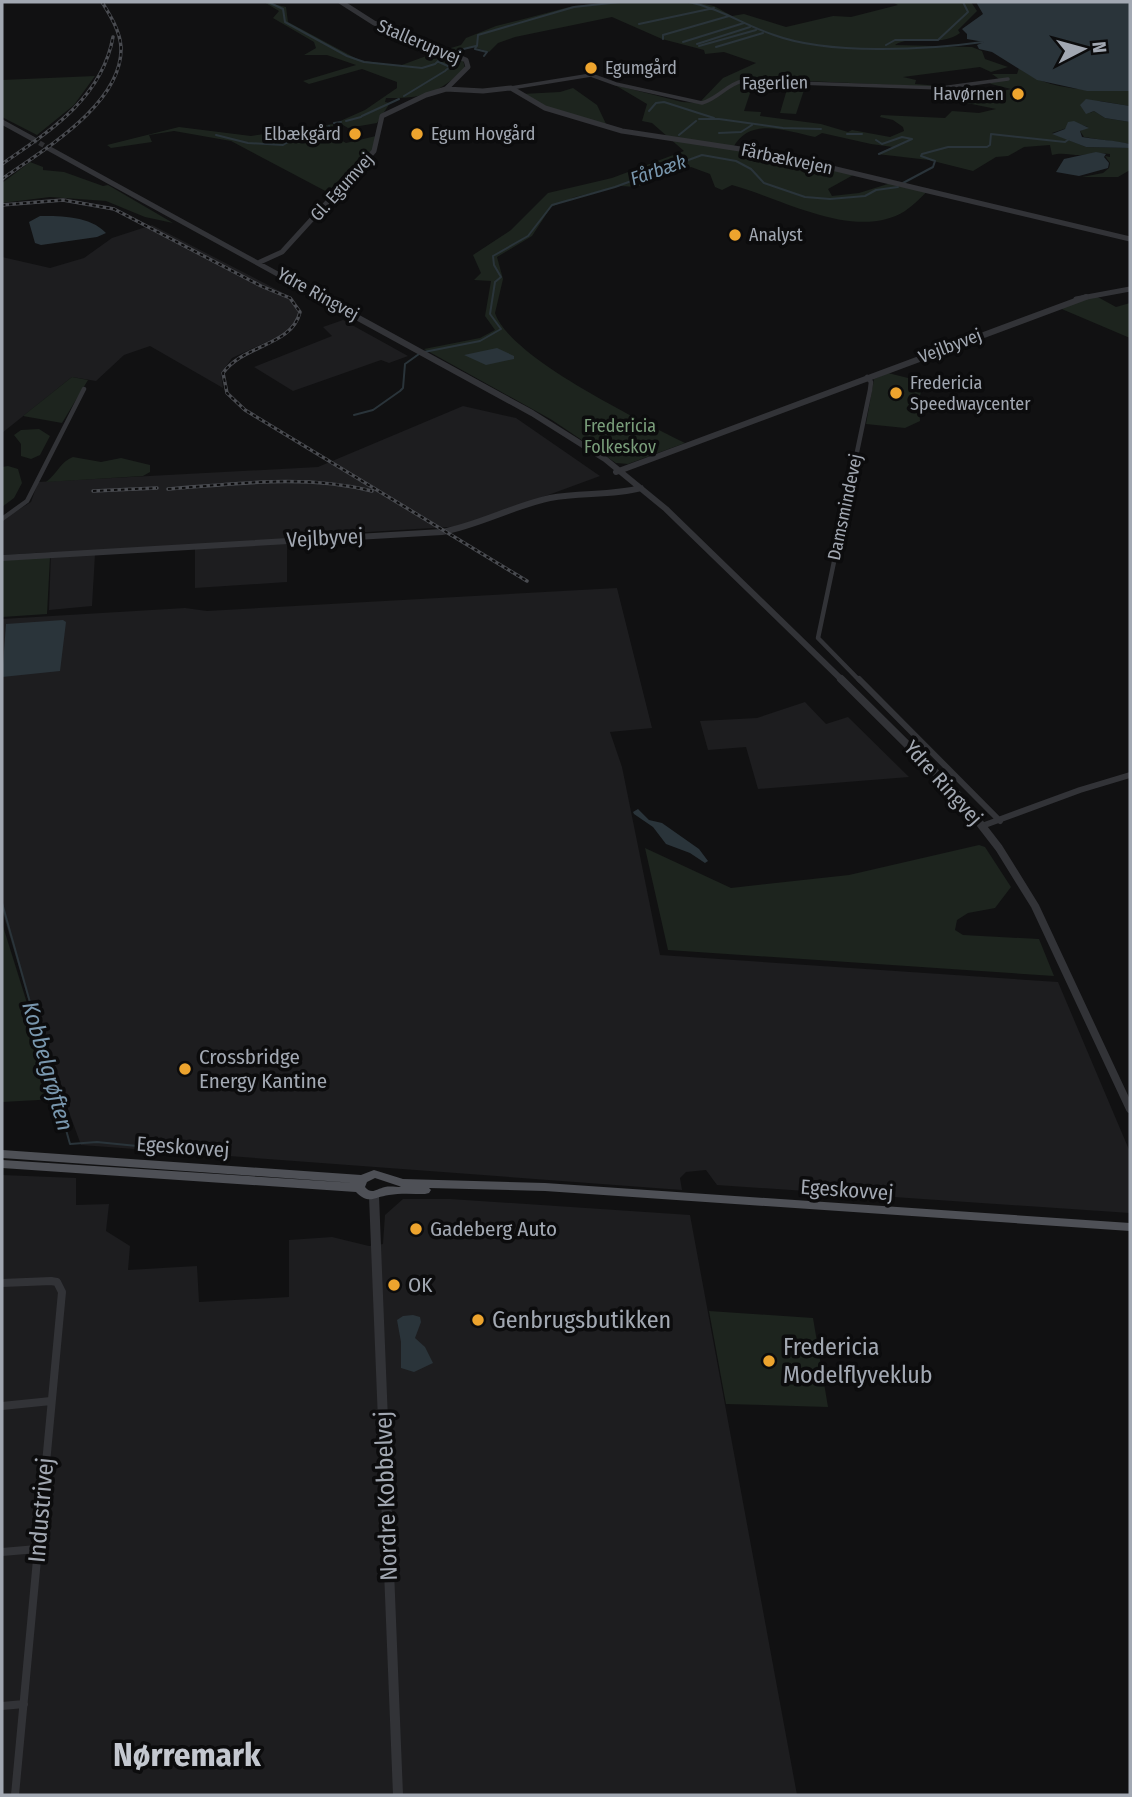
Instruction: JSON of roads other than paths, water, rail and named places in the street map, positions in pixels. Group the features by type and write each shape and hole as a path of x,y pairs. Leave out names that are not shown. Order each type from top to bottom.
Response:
{"main road":[{"name":"Egeskovvej","path":"2,1154 360,1184"},
{"name":"Egeskovvej","path":"2,1164 360,1184"},
{"path":"374,1174 385,1178 388,1185 386,1191 374,1196 366,1195 360,1184 374,1174"},
{"name":"Egeskovvej","path":"385,1178 403,1183 545,1187 562,1191"},
{"name":"Egeskovvej","path":"386,1191 562,1191 1130,1227"}],"street":[{"name":"Stallerupvej","path":"341,2 373,23 466,60 468,67 446,89"},
{"name":"Fagerlien","path":"511,88 590,75 616,84 702,103 716,99 733,83 741,81 941,88 1008,79"},
{"path":"446,89 483,91 511,88"},
{"name":"Fårbækvejen","path":"511,88 540,106 622,131 768,153 1130,239"},
{"name":"Gl. Egumvej","path":"260,262 282,252 370,156 377,147 379,122 385,113 446,89"},
{"path":"2,122 33,139"},
{"name":"Ydre Ringvej","path":"48,148 532,413 618,471 673,517 919,755 982,826 1015,873 1046,927 1130,1109"},
{"name":"Vejlbyvej","path":"618,471 1075,299 1130,289"},
{"name":"Damsmindevej","path":"818,638 870,390 871,382 867,377"},
{"path":"2,519 25,504 83,389"},
{"name":"Vejlbyvej","path":"2,558 442,532 468,527 553,497 612,495 639,489"},
{"path":"804,642 818,638 1000,821"},
{"path":"982,826 1080,790 1130,775"},
{"name":"Nordre Kobbelvej","path":"374,1196 398,1795"},
{"name":"Industrivej","path":"2,1283 51,1281 61,1286 15,1795"},
{"path":"2,1406 51,1401"},
{"path":"2,1552 37,1549"},
{"path":"2,1706 24,1704"}],"waterway":[{"path":"268,2 283,9 285,22 347,56 364,62 422,68 435,64 446,54"},
{"path":"477,46 478,35 574,7 620,2"},
{"path":"689,2 711,9"},
{"path":"886,45 895,40 938,40 968,12 963,2"},
{"path":"639,24 711,9"},
{"path":"711,9 728,16"},
{"path":"663,39 663,35 728,16"},
{"path":"728,16 744,23"},
{"path":"683,42 744,23"},
{"path":"744,23 774,35 821,46 906,49 983,42"},
{"path":"697,44 750,27"},
{"path":"699,46 756,30"},
{"path":"716,47 763,33"},
{"path":"451,52 476,46"},
{"path":"476,47 475,49 487,52 484,56"},
{"path":"439,62 450,67 446,70"},
{"path":"404,96 445,71"},
{"path":"362,116 399,99"},
{"path":"649,111 656,103 664,102 714,118"},
{"path":"346,121 361,117"},
{"path":"699,119 719,119 783,128 821,129"},
{"path":"679,135 696,121"},
{"path":"334,123 341,122"},
{"path":"719,133 741,132 752,125"},
{"path":"216,135 248,143 283,145 295,138 323,131 329,126"},
{"path":"847,134 862,134"},
{"name":"Fårbæk","path":"903,183 933,167 935,161 921,156 922,154 948,147 987,147 990,145 991,134 1065,142 1069,139"},
{"path":"876,140 882,144 902,137 912,139 879,154"},
{"name":"Fårbæk","path":"424,352 480,341 501,329 490,314 495,282 501,277 494,265 493,256 528,236 552,205 615,187 702,155 736,161 751,169 764,183 805,197 830,199 865,196 876,190 898,187"},
{"name":"Fårbæk","path":"354,415 373,410 400,391 403,388 405,364 419,354"},
{"name":"Kobbelgrøften","path":"2,903 70,1144 97,1142 157,1148"}],"tunnel":[{"path":"33,139 48,148"}],"railway":[{"path":"2,179 78,124 109,88 118,68 121,47 117,29 102,2"},
{"path":"2,164 38,139 86,95 107,59 113,37"},
{"path":"2,205 63,200 114,209 261,286 290,298 300,312 295,323 278,339 232,363 223,373 227,393 245,410 527,581"},
{"path":"168,489 296,482 372,491"},
{"path":"93,491 157,488"}],"place":[{"name":"Egumgård","path":"591,68"},
{"name":"Havørnen","path":"1018,94"},
{"name":"Elbækgård","path":"355,134"},
{"name":"Egum Hovgård","path":"417,134"},
{"name":"Analyst","path":"735,235"},
{"name":"Fredericia Speedwaycenter","path":"896,393"},
{"name":"Crossbridge Energy Kantine","path":"185,1069"},
{"name":"Gadeberg Auto","path":"416,1229"},
{"name":"OK","path":"394,1285"},
{"name":"Genbrugsbutikken","path":"478,1320"},
{"name":"Fredericia Modelflyveklub","path":"769,1361"}],"district":[{"name":"Nørremark","path":"187,1755"}],"park label":[{"name":"Fredericia Folkeskov","path":"620,436"}]}
